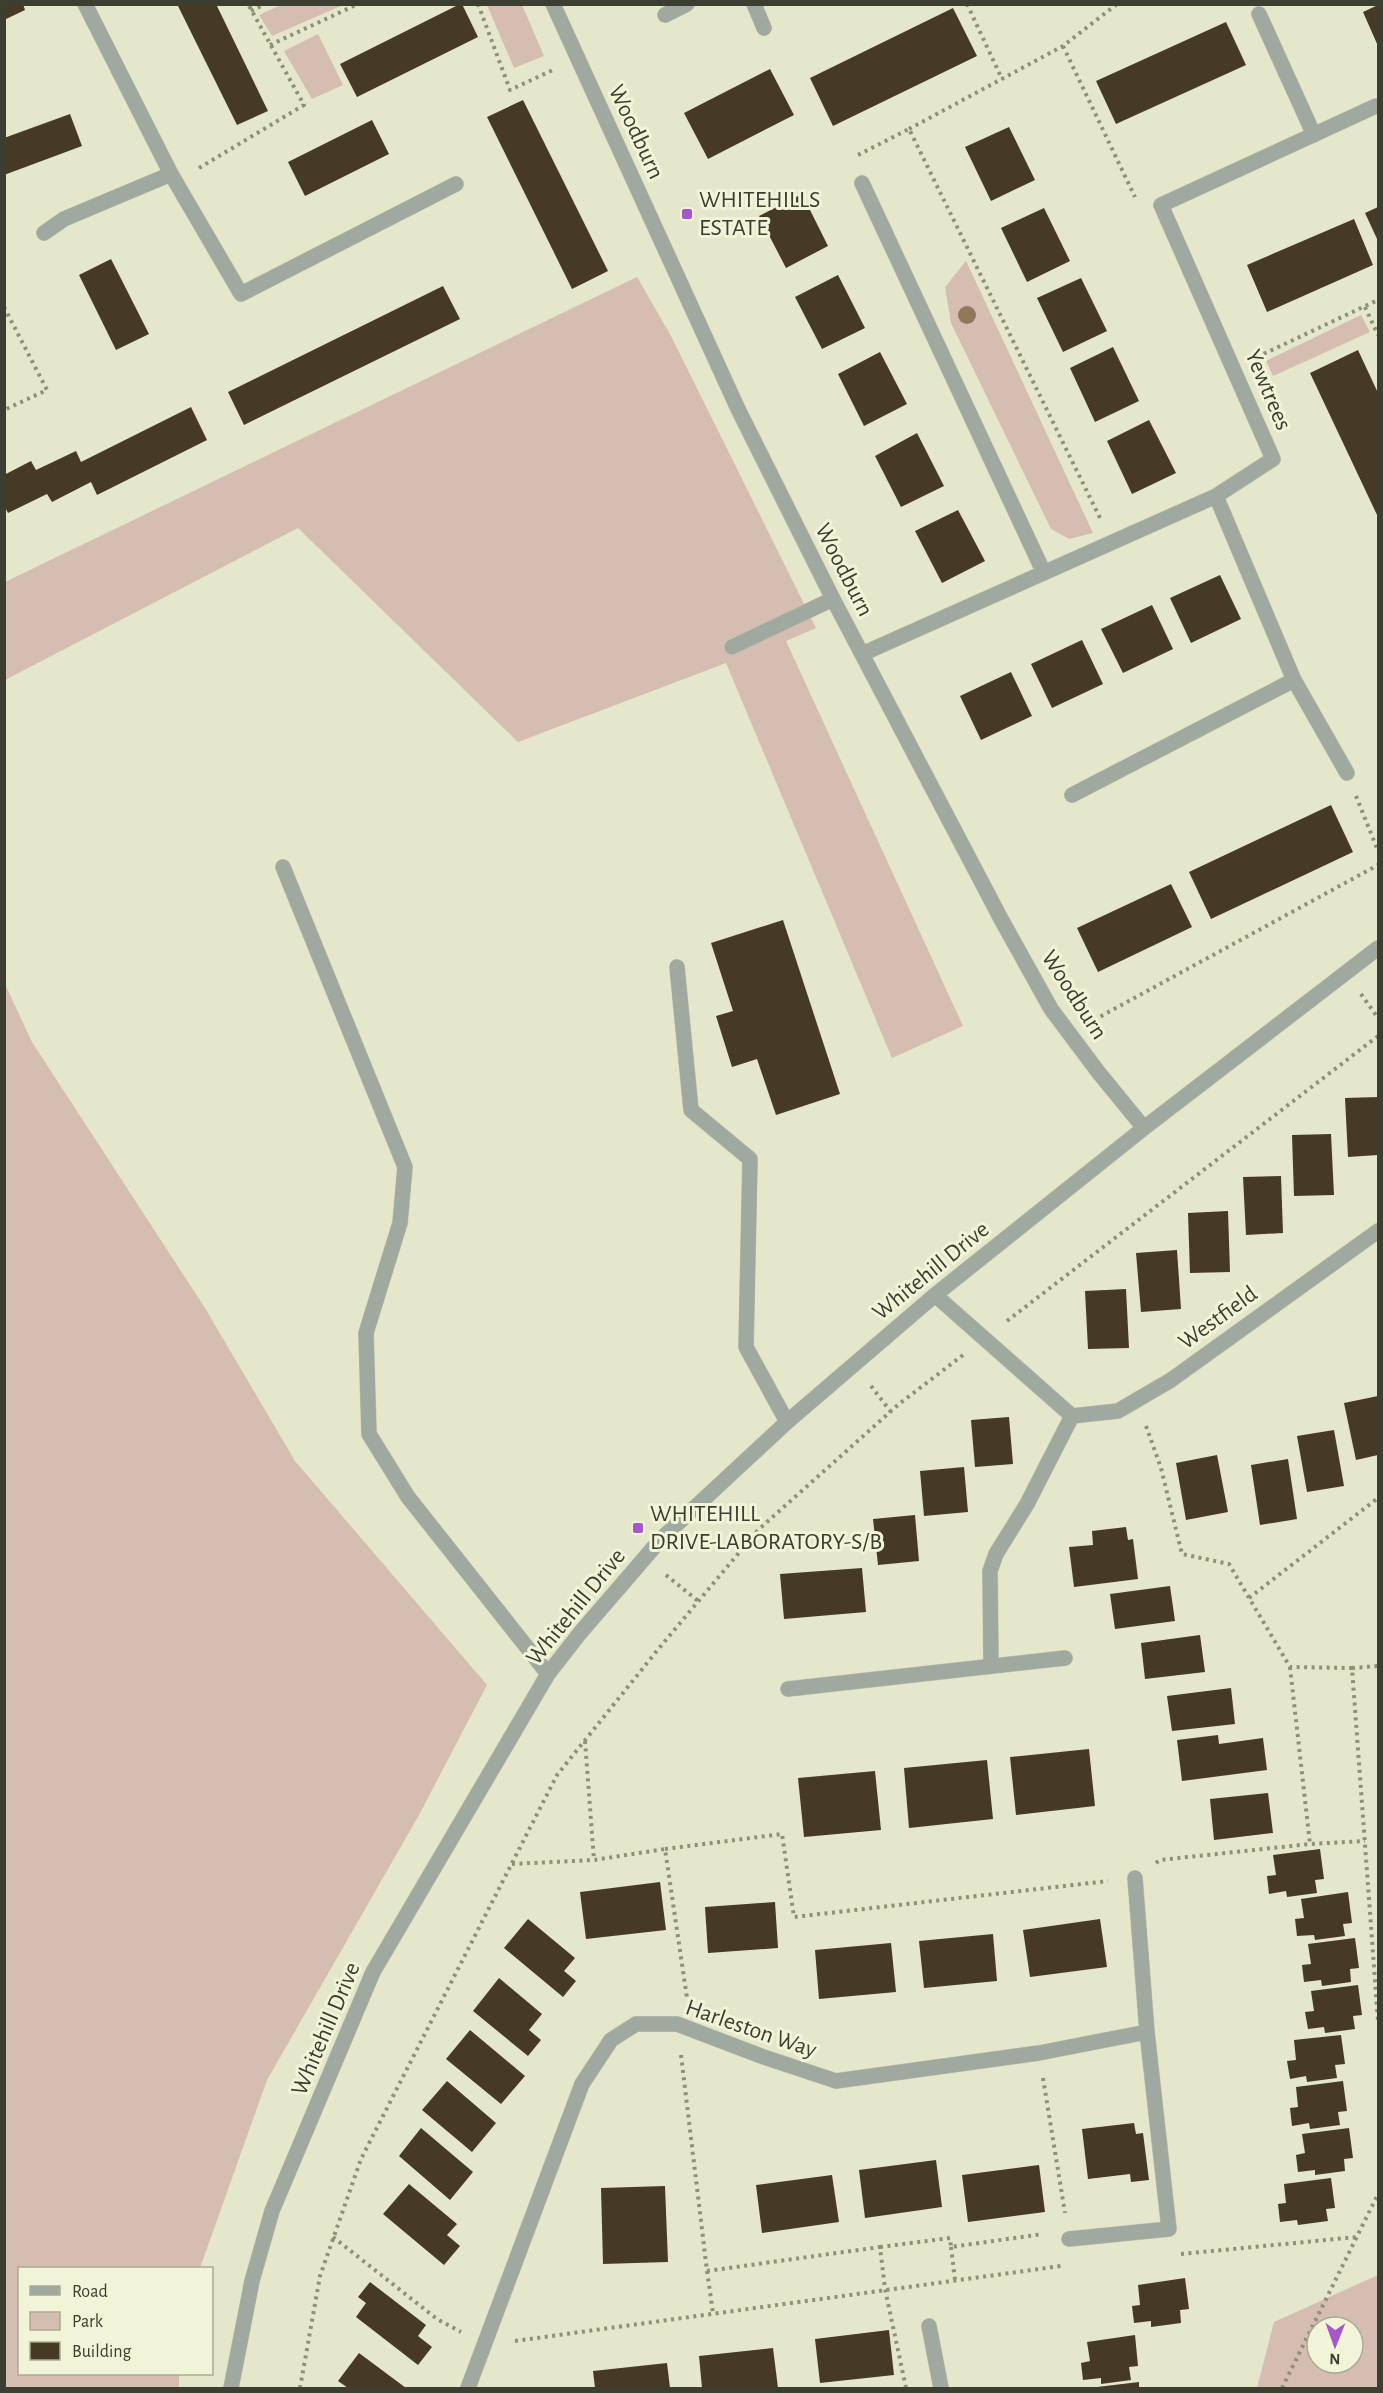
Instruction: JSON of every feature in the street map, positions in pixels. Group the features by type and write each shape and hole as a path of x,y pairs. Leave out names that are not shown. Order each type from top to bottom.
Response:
{"street":[{"path":"85,4 173,178 240,294 456,184"},
{"name":"Woodburn","path":"553,4 738,409 833,599 1001,919 1051,1009 1144,1128"},
{"path":"665,15 687,4"},
{"path":"754,4 764,28"},
{"path":"1259,14 1314,135"},
{"path":"1161,205 1376,106"},
{"path":"44,233 64,219 173,178"},
{"path":"862,183 1044,573"},
{"name":"Yewtrees","path":"862,654 1216,496 1273,459 1161,205"},
{"path":"1216,496 1294,680 1347,773"},
{"path":"732,647 833,599"},
{"path":"1072,795 1294,680"},
{"path":"283,867 405,1167 400,1222 366,1333 369,1434 408,1497 548,1674"},
{"name":"Whitehill Drive","path":"231,2388 252,2281 272,2211 374,1972 548,1674 580,1633 661,1539 787,1422 935,1295 1144,1128 1378,948"},
{"path":"677,967 692,1110 750,1159 746,1347 787,1422"},
{"name":"Westfield","path":"1072,1416 1118,1411 1171,1380 1378,1231"},
{"path":"935,1295 1072,1416 1027,1504 996,1554 990,1571 991,1665"},
{"path":"789,1689 1065,1658"},
{"path":"1068,2235 1169,2229 1147,2032 1135,1878"},
{"name":"Harleston Way","path":"468,2388 582,2084 610,2040 636,2024 684,2026 761,2056 836,2081 1039,2053 1147,2032"},
{"path":"928,2326 941,2388"}],"path":[{"path":"173,178 304,105 248,4"},
{"path":"251,11 265,4"},
{"path":"270,45 358,4"},
{"path":"478,4 510,90 578,59"},
{"path":"967,4 1002,79"},
{"path":"862,183 849,159 1063,46 1117,4"},
{"path":"1063,46 1133,196 1161,205"},
{"path":"909,129 1113,543"},
{"path":"1233,368 1378,300"},
{"path":"4,307 47,390 4,410"},
{"path":"1365,307 1378,335"},
{"path":"1347,773 1378,851"},
{"path":"1069,1033 1378,865"},
{"path":"300,2388 320,2276 361,2159 557,1775 758,1530 899,1404 1378,1036"},
{"path":"1137,1400 1161,1468 1182,1554 1228,1564 1290,1667 1310,1844"},
{"path":"1249,1598 1378,1498"},
{"path":"645,1557 698,1601"},
{"path":"1290,1667 1378,1666"},
{"path":"1352,1668 1378,2021"},
{"path":"585,1740 594,1860"},
{"path":"511,1864 594,1860 782,1834 794,1917 1135,1878 1160,1860 1310,1844 1365,1841"},
{"path":"665,1849 713,2313"},
{"path":"333,2237 437,2319 484,2346 1073,2264 1039,2053"},
{"path":"1282,2388 1378,2194"},
{"path":"951,2247 1068,2235"},
{"path":"1180,2254 1357,2236"},
{"path":"707,2271 950,2238 955,2280"},
{"path":"880,2247 885,2289 906,2388"}],"green space":[{"path":"281,5 343,5 272,36 259,15"},
{"path":"487,5 522,5 544,56 514,68"},
{"path":"318,34 343,85 312,99 284,51"},
{"path":"966,261 1093,533 1069,539 1051,529 951,323 945,287"},
{"path":"637,277 671,336 816,628 786,641 963,1026 892,1058 726,663 518,742 298,528 5,680 5,582"},
{"path":"1361,315 1370,332 1273,376 1266,361"},
{"path":"4,982 32,1042 205,1308 295,1461 487,1685 419,1815 267,2080 200,2267 18,2267 18,2375 179,2375 179,2388 5,2388"},
{"path":"1378,2275 1378,2388 1257,2388 1274,2322"}],"building":[{"path":"4,4 23,4 25,10 4,20"},
{"path":"177,4 216,4 268,111 237,125"},
{"path":"460,4 478,37 357,97 340,64"},
{"path":"1378,5 1378,46 1363,12"},
{"path":"953,8 977,56 833,126 810,78"},
{"path":"1226,22 1246,65 1116,124 1096,81"},
{"path":"770,69 794,115 708,159 684,113"},
{"path":"523,100 608,271 572,289 487,117"},
{"path":"70,114 82,146 4,175 4,138"},
{"path":"372,120 389,154 305,196 288,162"},
{"path":"1009,127 1035,180 991,201 965,147"},
{"path":"802,194 828,246 786,268 759,216"},
{"path":"1378,207 1378,241 1365,213"},
{"path":"1044,208 1070,261 1027,282 1001,228"},
{"path":"1354,219 1373,265 1267,312 1247,265"},
{"path":"111,259 149,334 116,350 79,275"},
{"path":"838,275 865,328 822,349 795,297"},
{"path":"1081,278 1107,331 1063,352 1037,298"},
{"path":"443,286 460,319 244,425 228,392"},
{"path":"1113,347 1139,401 1095,422 1070,368"},
{"path":"1358,350 1378,393 1378,517 1310,373"},
{"path":"880,352 907,404 864,426 838,374"},
{"path":"191,407 207,440 97,495 91,482 52,502 47,494 8,513 4,505 4,475 31,461 36,470 76,451 81,462"},
{"path":"1149,420 1176,473 1132,494 1107,441"},
{"path":"917,433 944,486 901,507 875,456"},
{"path":"958,510 985,561 942,583 915,531"},
{"path":"1220,575 1241,619 1191,643 1170,598"},
{"path":"1152,605 1173,649 1123,673 1101,629"},
{"path":"1082,640 1103,684 1052,708 1031,664"},
{"path":"1011,672 1032,716 981,740 960,696"},
{"path":"1331,805 1353,852 1211,919 1189,872"},
{"path":"1171,884 1192,927 1098,972 1077,928"},
{"path":"783,920 840,1094 776,1115 757,1059 732,1067 716,1016 733,1011 711,943"},
{"path":"1378,1097 1378,1155 1348,1157 1345,1098"},
{"path":"1331,1134 1334,1195 1294,1196 1292,1135"},
{"path":"1281,1176 1283,1233 1246,1235 1243,1177"},
{"path":"1228,1211 1230,1272 1190,1273 1188,1213"},
{"path":"1177,1250 1181,1309 1141,1312 1136,1253"},
{"path":"1126,1289 1129,1348 1088,1349 1085,1291"},
{"path":"1378,1396 1378,1455 1356,1460 1344,1403"},
{"path":"1009,1417 1013,1464 975,1467 971,1420"},
{"path":"1334,1430 1344,1486 1307,1492 1297,1436"},
{"path":"1217,1455 1228,1512 1186,1520 1176,1463"},
{"path":"1288,1459 1297,1519 1260,1525 1251,1465"},
{"path":"964,1467 968,1512 924,1516 920,1471"},
{"path":"915,1515 919,1561 878,1565 873,1519"},
{"path":"1126,1527 1128,1540 1133,1539 1138,1579 1074,1587 1069,1547 1093,1545 1092,1531"},
{"path":"862,1568 866,1612 784,1619 780,1574"},
{"path":"1170,1586 1175,1621 1115,1629 1110,1594"},
{"path":"1200,1635 1205,1672 1145,1679 1141,1643"},
{"path":"1231,1688 1235,1724 1172,1731 1167,1696"},
{"path":"1218,1735 1219,1744 1263,1738 1267,1770 1182,1781 1177,1740"},
{"path":"1089,1749 1095,1806 1016,1815 1010,1757"},
{"path":"987,1760 993,1819 909,1828 904,1768"},
{"path":"875,1771 881,1830 804,1837 798,1778"},
{"path":"1268,1793 1273,1833 1214,1840 1210,1799"},
{"path":"1320,1849 1324,1879 1315,1880 1317,1893 1287,1897 1286,1891 1269,1894 1267,1876 1276,1875 1273,1855"},
{"path":"660,1882 666,1930 586,1939 580,1892"},
{"path":"1348,1892 1352,1923 1343,1924 1345,1936 1315,1940 1314,1935 1297,1936 1295,1919 1304,1918 1301,1899"},
{"path":"775,1902 778,1948 708,1953 705,1907"},
{"path":"528,1919 575,1958 564,1971 576,1981 563,1997 504,1948"},
{"path":"1100,1919 1107,1967 1030,1977 1023,1930"},
{"path":"993,1934 997,1981 924,1988 919,1941"},
{"path":"1355,1938 1359,1968 1350,1969 1351,1982 1322,1986 1321,1980 1304,1982 1302,1965 1311,1964 1308,1944"},
{"path":"891,1943 896,1992 819,1999 815,1950"},
{"path":"499,1978 542,2014 529,2030 541,2040 528,2056 473,2011"},
{"path":"1358,1985 1362,2015 1353,2016 1355,2029 1325,2033 1324,2027 1308,2029 1305,2012 1314,2011 1311,1991"},
{"path":"470,2030 525,2076 501,2104 446,2059"},
{"path":"1341,2035 1345,2064 1335,2065 1337,2078 1307,2082 1306,2076 1290,2079 1287,2061 1296,2060 1294,2040"},
{"path":"447,2081 496,2123 472,2152 422,2110"},
{"path":"1343,2081 1347,2111 1338,2112 1340,2125 1310,2129 1309,2123 1292,2126 1290,2108 1298,2107 1296,2087"},
{"path":"1134,2123 1136,2134 1143,2133 1149,2180 1131,2182 1130,2174 1088,2179 1082,2129"},
{"path":"421,2128 473,2172 450,2200 399,2156"},
{"path":"1349,2128 1353,2158 1344,2159 1345,2171 1315,2175 1315,2170 1298,2172 1296,2155 1305,2153 1302,2134"},
{"path":"936,2160 942,2207 865,2218 859,2170"},
{"path":"1039,2165 1045,2212 968,2222 962,2175"},
{"path":"832,2175 839,2222 762,2233 756,2185"},
{"path":"1331,2178 1335,2208 1326,2209 1328,2221 1298,2225 1297,2220 1280,2222 1278,2204 1286,2203 1284,2184"},
{"path":"409,2184 457,2224 447,2235 460,2246 444,2265 383,2214"},
{"path":"665,2186 668,2262 603,2264 601,2188"},
{"path":"1185,2278 1189,2309 1180,2310 1181,2323 1151,2327 1151,2321 1134,2323 1132,2306 1140,2305 1138,2285"},
{"path":"370,2282 426,2325 418,2336 432,2347 418,2365 356,2317 366,2303 358,2297"},
{"path":"889,2330 894,2375 820,2383 815,2339"},
{"path":"1135,2335 1138,2366 1129,2367 1131,2380 1101,2384 1101,2378 1083,2380 1081,2363 1090,2361 1087,2342"},
{"path":"773,2348 778,2388 702,2388 699,2356"},
{"path":"359,2353 406,2388 348,2388 338,2381"},
{"path":"667,2363 670,2388 595,2388 593,2371"},
{"path":"1139,2382 1139,2388 1097,2388 1097,2387"}],"place":[{"name":"WHITEHILLS ESTATE","path":"687,214"},
{"name":"WHITEHILL DRIVE-LABORATORY-S/B","path":"638,1528"}]}
